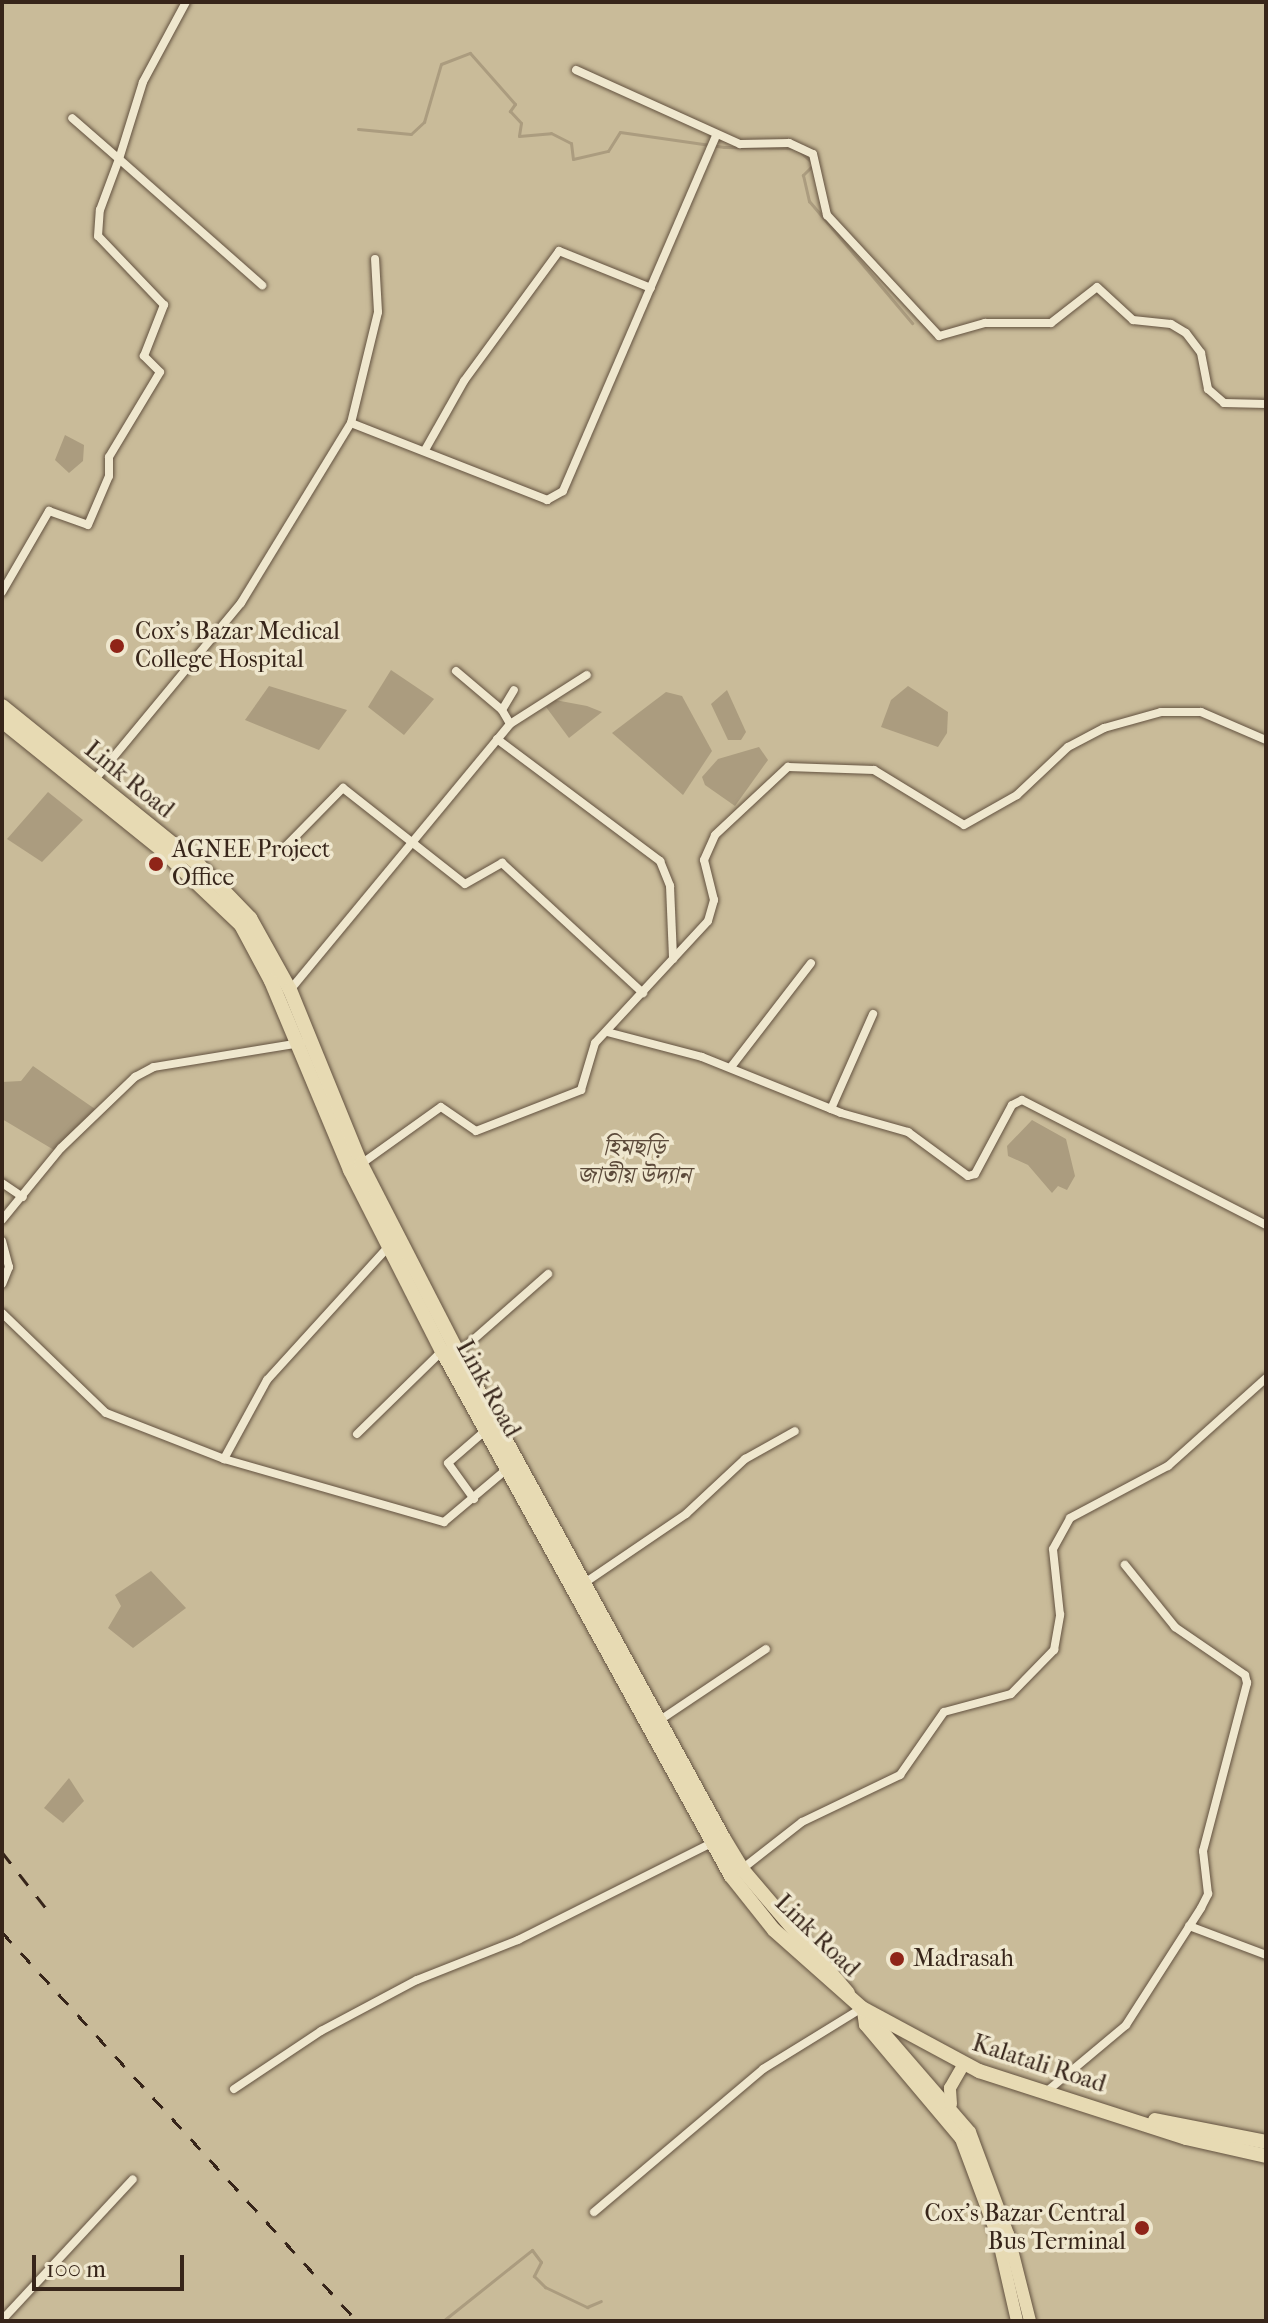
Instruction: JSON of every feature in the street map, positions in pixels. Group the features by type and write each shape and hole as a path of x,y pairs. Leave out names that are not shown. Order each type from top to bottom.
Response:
{"highway":[{"name":"Link Road","path":"2,706 241,925 304,1042 507,1469 742,1869 850,1997"},
{"name":"Link Road","path":"2,721 223,888 269,947 290,990 304,1042 350,1170 389,1246 583,1584 655,1723 712,1843 774,1930 850,1997"},
{"name":"Kalatali Road","path":"850,1997 862,2008 964,2064 1045,2093 1135,2118 1266,2142"},
{"name":"Kalatali Road","path":"1135,2118 1186,2138 1266,2156"}],"main road":[{"path":"862,2008 951,2104 988,2171 1030,2321"},
{"path":"862,2008 865,2025 961,2139 998,2238 1017,2321"},
{"path":"951,2104 950,2088 964,2064"}],"street":[{"path":"2,592 49,511 88,525 109,476 109,457 158,379 158,365 144,356 164,305 98,236 100,210 143,82 186,2"},
{"path":"576,70 740,144 789,143 813,154 827,215 939,336 985,323 1051,323 1097,287 1133,320 1171,324 1186,333 1201,353 1208,389 1224,403 1266,404"},
{"path":"72,118 262,285"},
{"path":"351,423 547,500 563,491 716,135"},
{"path":"425,450 464,381 559,251 651,288"},
{"path":"90,785 241,603 351,423 378,312 375,259"},
{"path":"456,671 502,710 510,724"},
{"path":"290,990 510,724 587,675"},
{"path":"502,710 514,690"},
{"path":"361,1164 441,1107 476,1131 574,1095 585,1082 592,1049 713,911 706,849 788,767 874,770 964,825 1017,795 1068,747 1104,728 1161,712 1201,712 1266,740"},
{"path":"497,739 660,861 670,886 673,960"},
{"path":"285,847 343,788 465,884 502,863 643,993"},
{"path":"731,1067 811,963"},
{"path":"831,1109 873,1014"},
{"path":"607,1032 731,1067 831,1109 908,1132 972,1176 1012,1105 1022,1100 1266,1225"},
{"path":"2,1220 61,1148 135,1077 154,1067 304,1042"},
{"path":"2,1183 23,1197"},
{"path":"2,1241 9,1253 2,1284"},
{"path":"224,1459 267,1380 389,1246"},
{"path":"357,1434 450,1352 548,1274"},
{"path":"2,1313 106,1413 224,1459 437,1522 448,1521 507,1469"},
{"path":"742,1869 802,1822 900,1775 944,1712 1011,1694 1054,1650 1060,1615 1053,1549 1070,1518 1168,1466 1266,1378"},
{"path":"474,1499 448,1463 486,1430"},
{"path":"583,1584 686,1514 745,1459 795,1431"},
{"path":"1045,2093 1126,2025 1208,1894 1203,1851 1223,1790 1245,1675 1175,1627 1125,1565"},
{"path":"655,1723 766,1649"},
{"path":"234,2089 321,2031 417,1980 518,1940 712,1843"},
{"path":"1189,1926 1266,1955"},
{"path":"594,2212 763,2069 862,2008"},
{"path":"2,2320 133,2179"}],"green space":[{"name":"হিমছড়ি জাতীয় উদ্যান","path":"2,2 1266,2 1266,2321 2,2321"}],"shaded area":[{"path":"65,435 84,445 83,461 69,473 55,460"},
{"path":"391,670 434,699 404,735 368,707"},
{"path":"269,686 347,710 319,750 245,720"},
{"path":"908,686 948,712 947,733 938,747 881,727 891,700"},
{"path":"727,690 746,732 741,740 728,740 711,704"},
{"path":"666,692 682,696 712,751 683,795 612,733"},
{"path":"555,700 602,712 569,738 546,707"},
{"path":"759,747 768,760 735,806 705,785 702,777 718,759"},
{"path":"48,792 83,820 42,862 7,839"},
{"path":"33,1066 95,1109 54,1150 2,1119 2,1082 21,1081"},
{"path":"1032,1120 1066,1139 1075,1176 1067,1190 1058,1186 1052,1193 1028,1165 1008,1156 1007,1146"},
{"path":"151,1571 186,1608 133,1648 108,1628 121,1606 115,1595"},
{"path":"69,1778 84,1801 63,1823 44,1808"}],"waterway":[{"path":"358,129 411,134 424,122 441,64 470,53 515,104 510,111 521,123 519,136 551,133 571,143 573,159 608,151 620,132 724,147 796,148 814,164 803,175 809,201 912,323"},
{"path":"443,2321 532,2250 541,2262 534,2276 545,2287 587,2307 601,2301"}],"railway":[{"path":"2,1852 49,1912"},
{"path":"2,1932 357,2321"}],"place":[{"name":"Cox's Bazar Medical College Hospital","path":"117,646"},
{"name":"AGNEE Project Office","path":"156,864"},
{"name":"Madrasah","path":"897,1959"},
{"name":"Cox's Bazar Central Bus Terminal","path":"1142,2228"}]}
